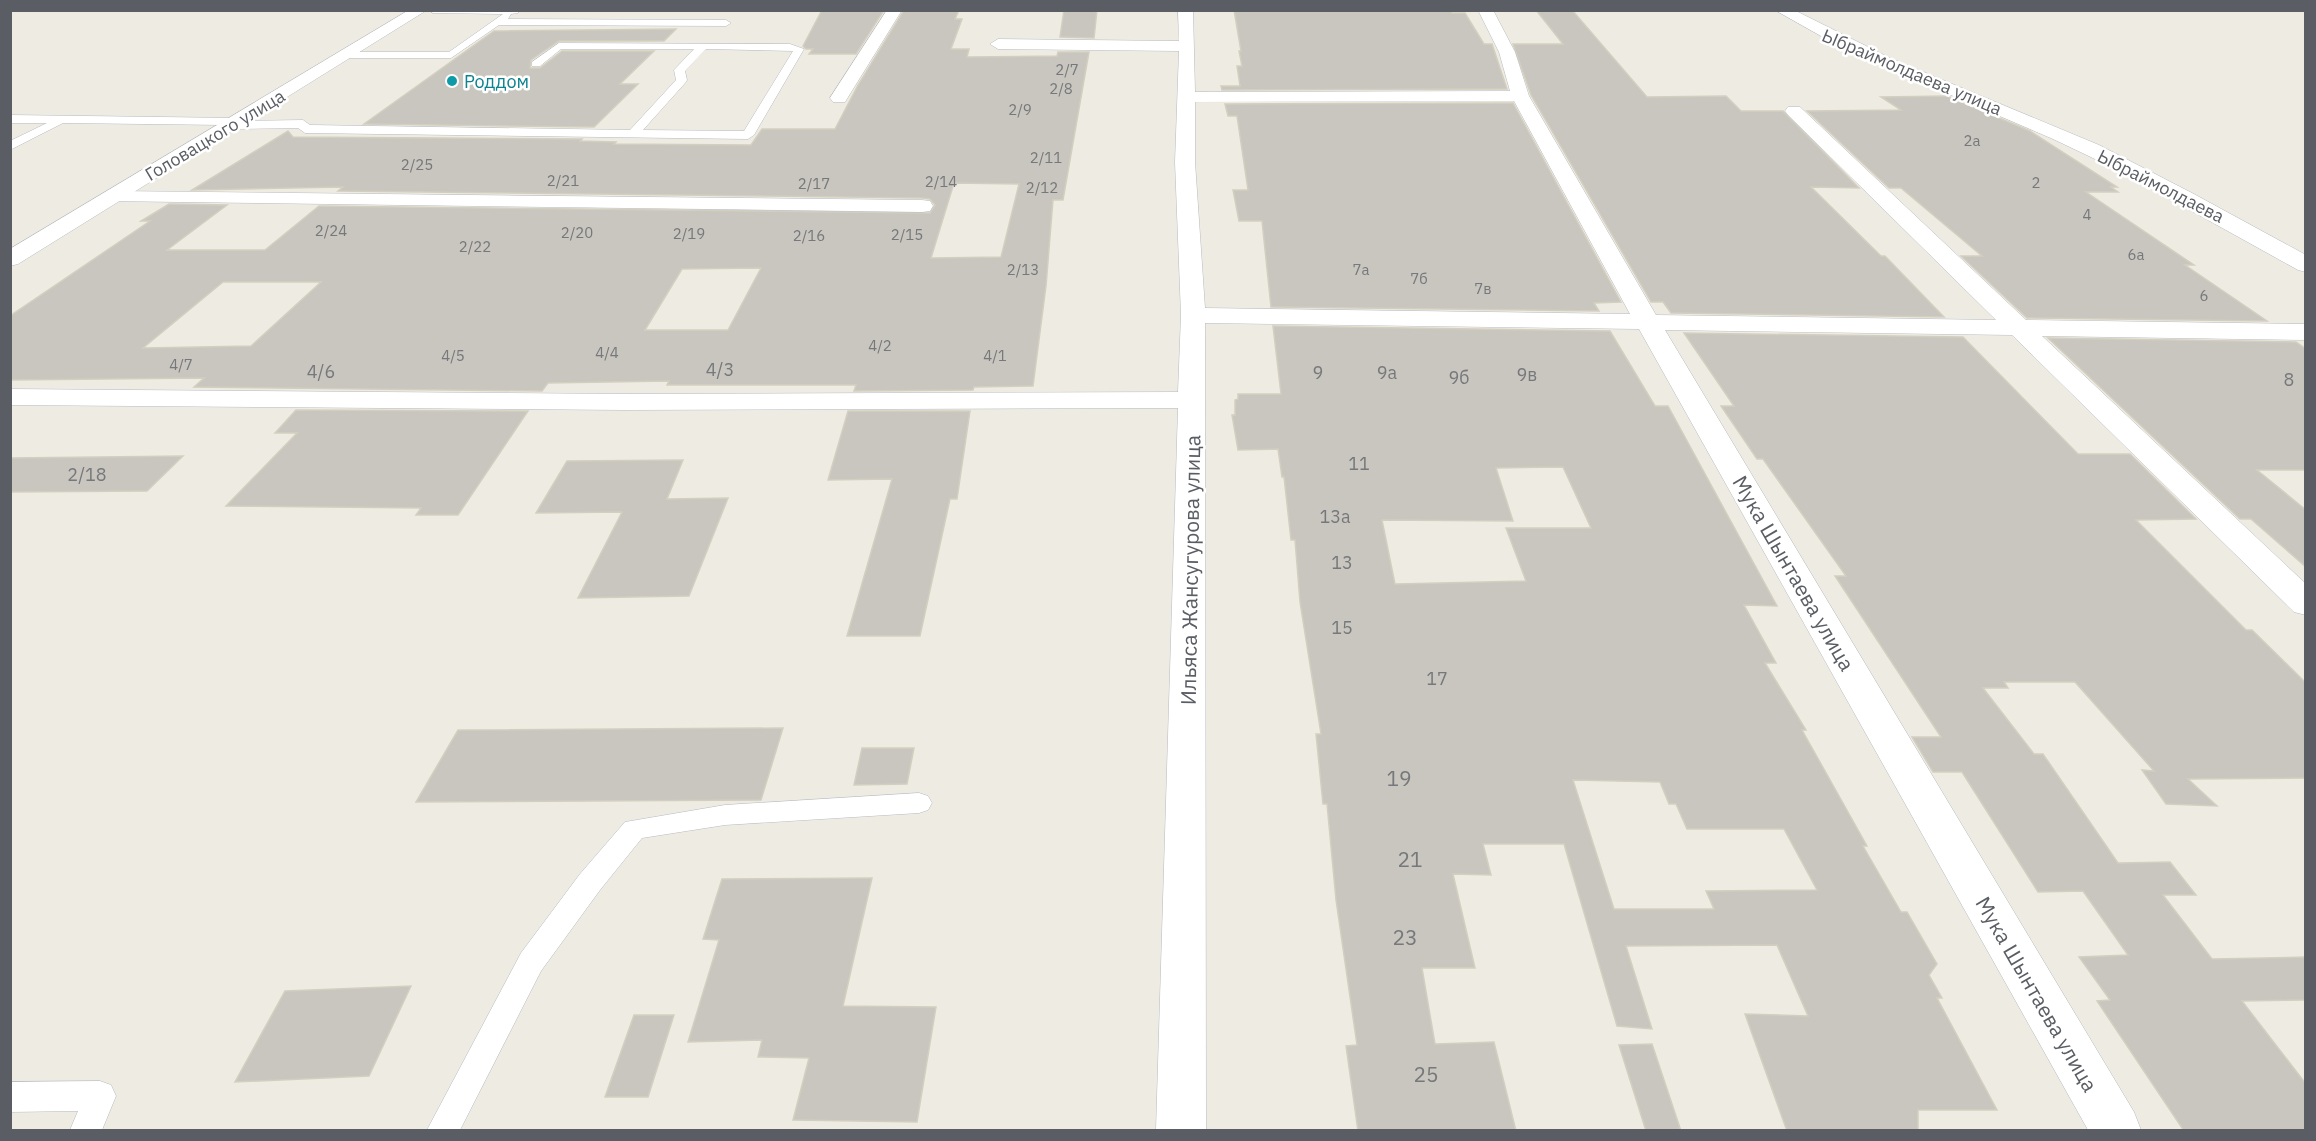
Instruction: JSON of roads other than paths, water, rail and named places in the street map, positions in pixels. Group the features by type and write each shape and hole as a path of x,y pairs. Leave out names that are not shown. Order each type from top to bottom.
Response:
{"street":[{"name":"Головацкого улица","path":"10,259 420,10"},
{"path":"839,98 895,10"},
{"name":"Ильяса Жансугурова улица","path":"1181,1131 1193,315 1185,162 1187,46 1185,10"},
{"name":"Мука Шынтаева улица","path":"1485,10 1503,45 1519,86 1520,96 1579,204 2116,1131"},
{"name":"Ыбраймолдаева улица","path":"1782,10 1810,27 1892,66 2012,115"},
{"path":"998,44 1187,46"},
{"path":"1185,97 1520,96"},
{"path":"1794,111 2306,604"},
{"name":"Ыбраймолдаева","path":"2012,115 2142,175 2219,215 2306,265"},
{"path":"112,197 671,201 922,206"},
{"path":"1193,315 2306,332"},
{"path":"10,397 648,402 1192,400"}],"lane":[{"path":"433,10 522,11"},
{"path":"665,23 678,10"},
{"path":"346,55 451,55 512,11"},
{"path":"634,133 682,80 679,70 726,23 730,16 722,11"},
{"path":"497,22 726,23"},
{"path":"10,119 303,124 305,129 748,135 799,49 790,47 559,46 536,63"},
{"path":"10,146 61,120"},
{"path":"443,1131 531,962 590,882 634,829 725,815 919,803"},
{"path":"10,1097 100,1096 86,1131"}],"place":[{"name":"Роддом","path":"452,81"}]}
